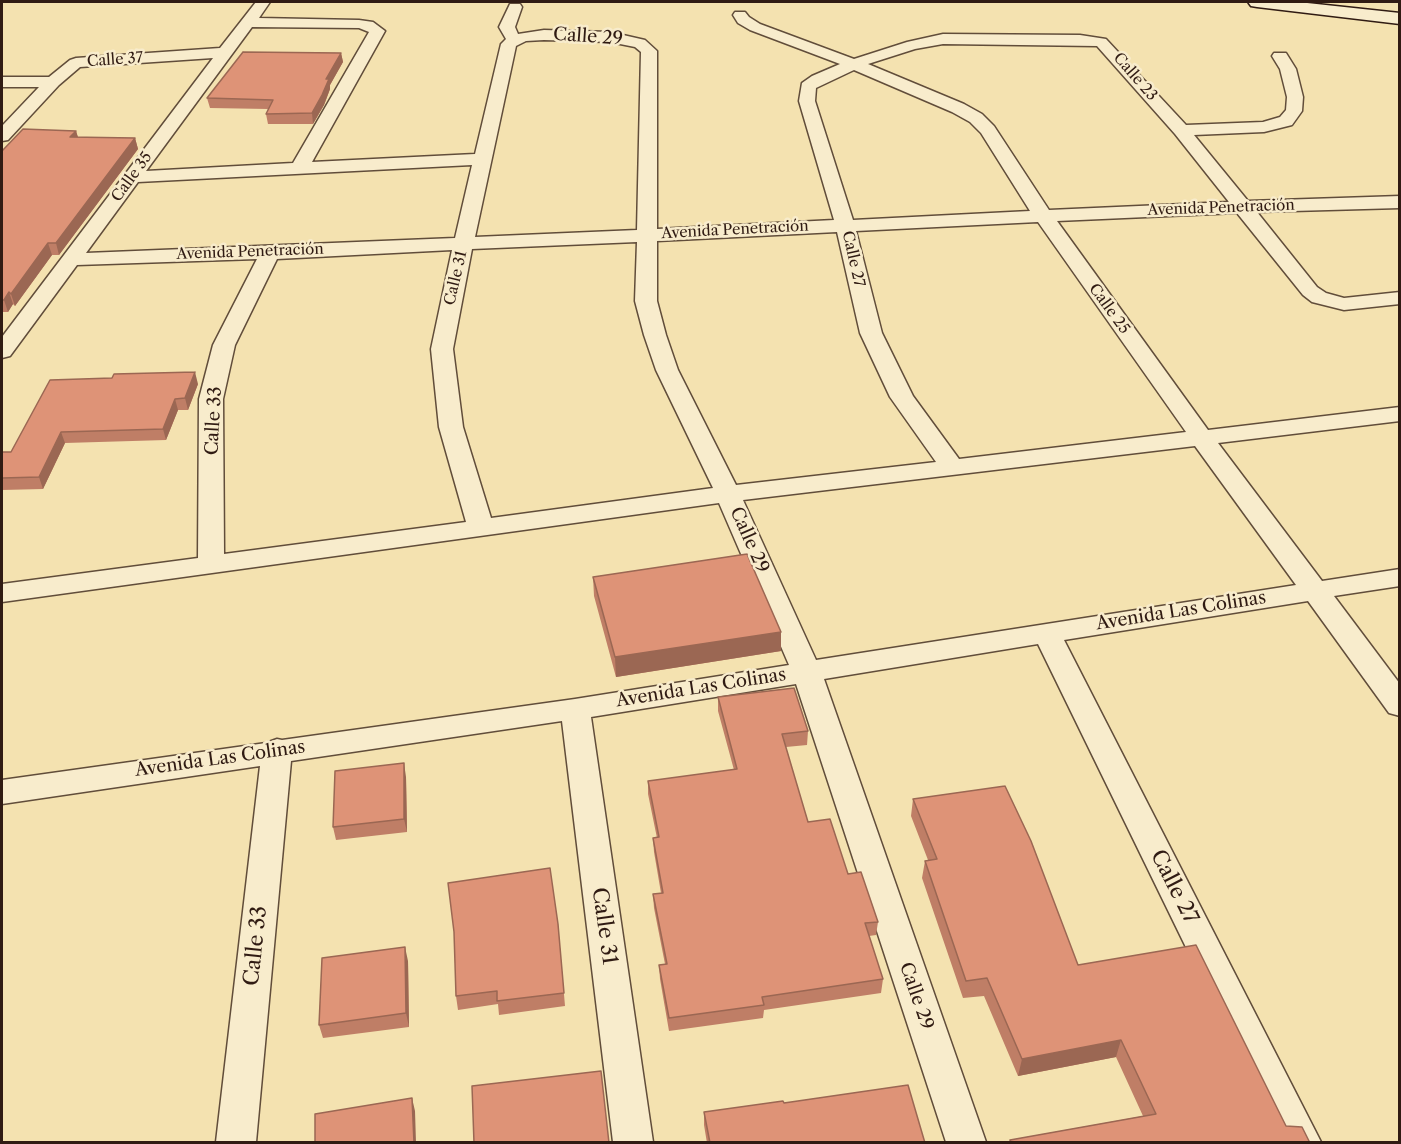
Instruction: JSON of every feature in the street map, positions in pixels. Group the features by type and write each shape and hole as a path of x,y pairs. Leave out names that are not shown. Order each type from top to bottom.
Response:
{"main road":[{"path":"1257,2 1318,6 1400,20"}],"street":[{"name":"Calle 35","path":"2,351 263,2"},
{"path":"514,7 507,27 519,38"},
{"name":"Calle 25","path":"740,15 743,20 755,27 854,64 976,118 988,130 1043,216 1202,438 1400,706"},
{"path":"247,22 359,24 368,25 377,31 300,169"},
{"name":"Calle 29","path":"519,38 544,35 629,40 640,43 649,51 646,301 655,335 667,370 728,494 806,670 966,1143"},
{"name":"Calle 31","path":"481,528 451,427 442,349 509,44 519,38"},
{"name":"Calle 23","path":"854,64 891,51 943,39 1101,42 1181,130 1240,207 1310,291 1329,302 1344,304 1400,298"},
{"name":"Calle 37","path":"2,136 71,65 84,61 223,53"},
{"path":"1181,130 1264,127 1286,121 1294,111 1295,97 1288,69 1280,56"},
{"name":"Calle 27","path":"854,64 818,79 808,86 807,101 845,225 871,333 902,397 951,466"},
{"path":"2,82 53,82"},
{"path":"132,177 482,159"},
{"name":"Avenida Penetración","path":"71,259 270,252 1240,207 1400,202"},
{"name":"Calle 33","path":"211,566 211,399 224,345 270,252"},
{"path":"2,321 23,322"},
{"path":"2,593 728,494 1400,414"},
{"name":"Avenida Las Colinas","path":"2,792 277,750 575,709 806,670 1400,577"},
{"name":"Calle 27","path":"1046,632 1301,1143"},
{"name":"Calle 31","path":"575,709 633,1143"},
{"name":"Calle 33","path":"236,1143 277,750"}],"building":[{"path":"243,52 341,53 326,79 329,79 312,113 266,114 273,100 207,98"},
{"path":"23,129 76,131 70,137 135,138 56,243 48,243 11,294 9,292 2,300 2,151"},
{"path":"195,372 185,398 175,399 163,429 61,432 39,477 2,478 2,452 11,452 50,380 112,378 114,374"},
{"path":"747,554 781,632 615,657 593,577"},
{"path":"794,688 808,731 782,734 808,822 830,819 848,874 861,872 878,922 865,923 883,979 762,997 764,1005 669,1018 659,965 667,964 653,894 663,893 653,838 659,837 648,781 737,769 718,697"},
{"path":"404,763 404,819 333,827 335,771"},
{"path":"1005,786 1031,841 1078,965 1196,945 1286,1126 1302,1127 1310,1143 1011,1143 1010,1140 1156,1114 1121,1040 1022,1059 987,978 966,981 925,861 937,859 913,799"},
{"path":"550,868 564,993 497,1001 497,991 456,996 454,932 448,883"},
{"path":"405,947 406,1013 319,1025 322,958"},
{"path":"601,1071 609,1143 474,1143 472,1086"},
{"path":"908,1085 925,1143 710,1143 704,1112"},
{"path":"412,1098 414,1143 315,1143 315,1114"}]}
